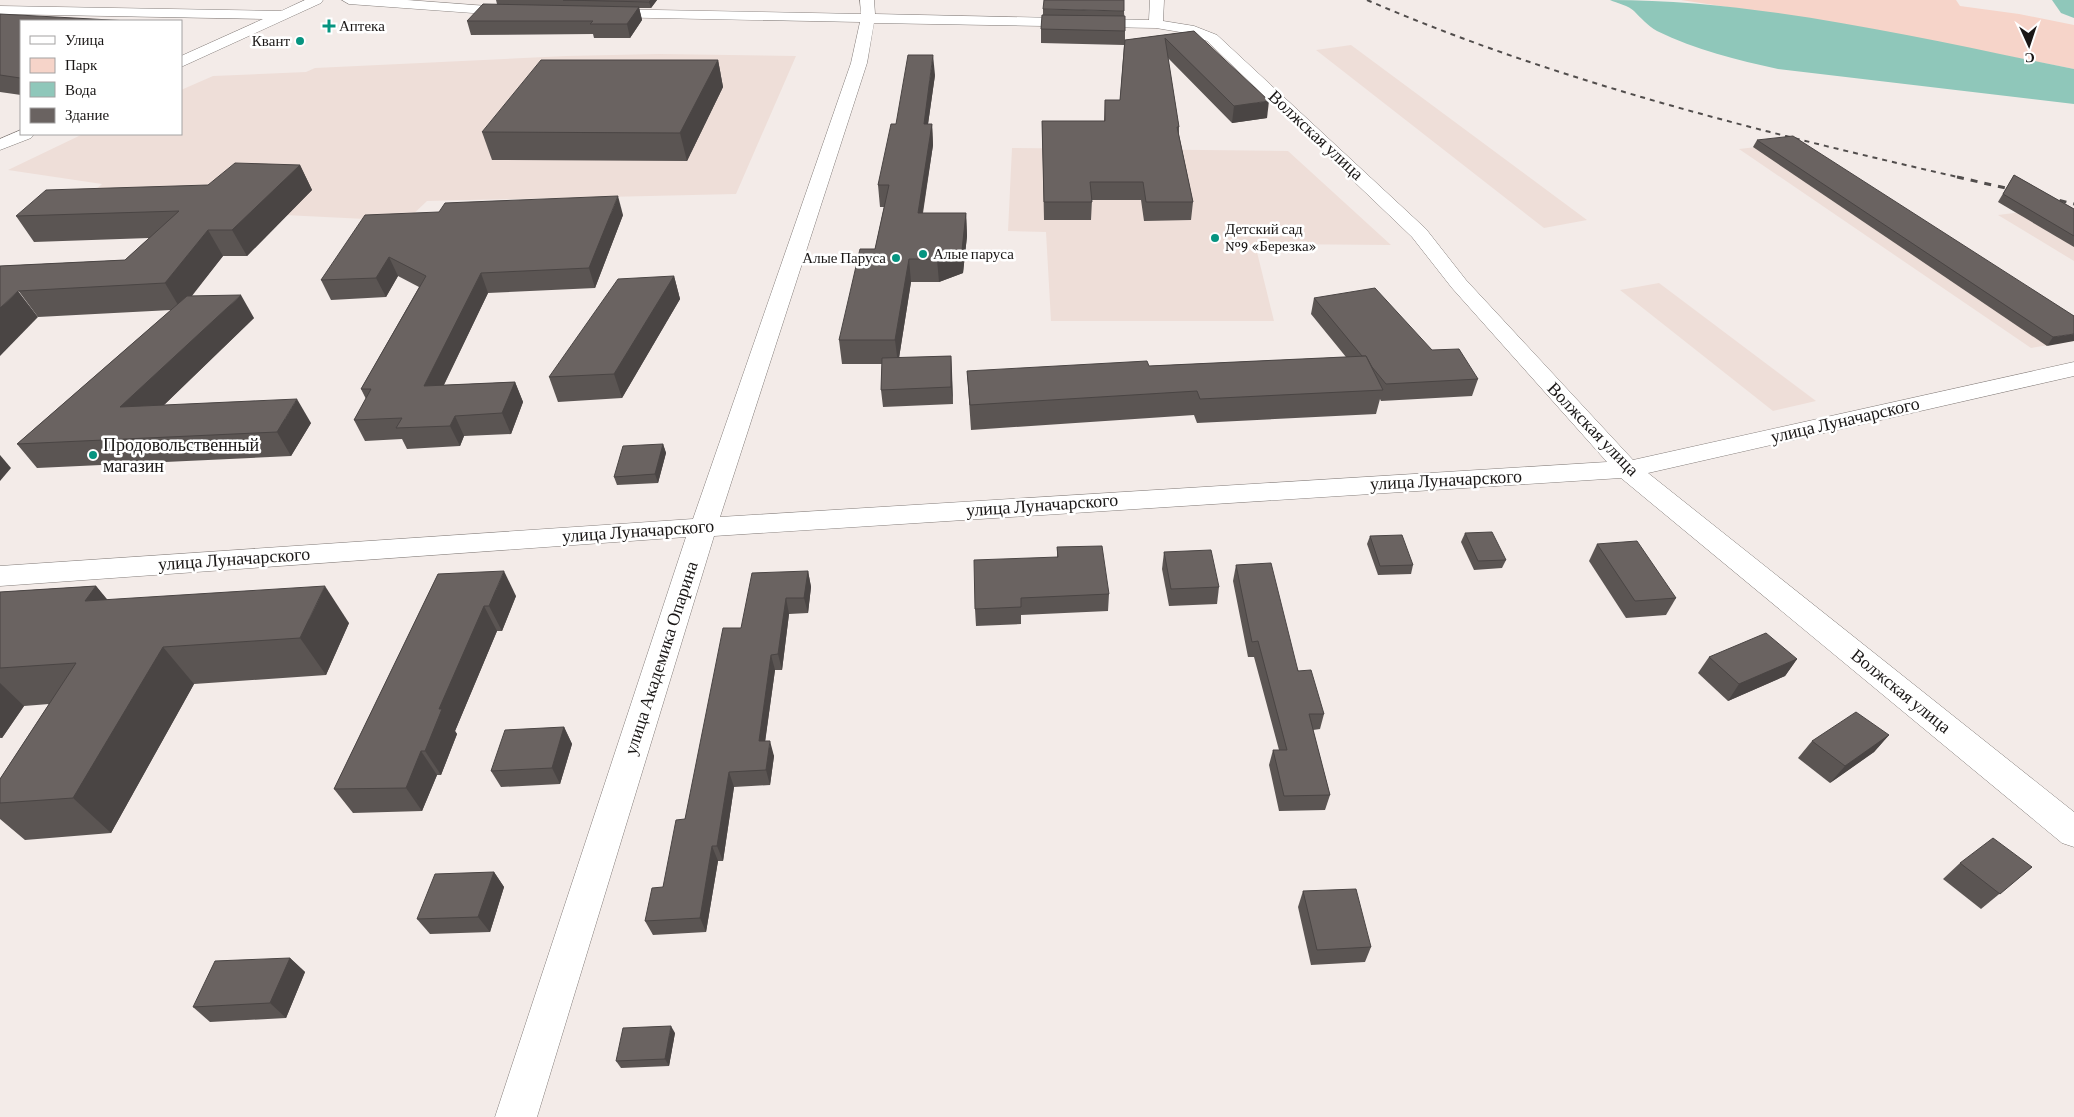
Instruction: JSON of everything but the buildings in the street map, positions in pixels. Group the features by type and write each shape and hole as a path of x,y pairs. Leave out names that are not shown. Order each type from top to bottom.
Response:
{"street":[{"path":"182,62 316,0"},
{"path":"349,0 491,11 531,12"},
{"path":"1156,24 1157,0"},
{"name":"Волжская улица","path":"591,13 868,9 1156,24 1182,28 1212,38 1419,232 1458,284 1628,469 2074,832"},
{"name":"улица Академика Опарина","path":"516,1117 703,527 860,63 868,9"},
{"path":"0,10 282,15"},
{"path":"0,145 23,135"},
{"name":"улица Луначарского","path":"0,576 703,527 1628,469 2074,369"}],"shaded area":[{"path":"1351,45 1587,220 1544,228 1316,50"},
{"path":"659,54 796,56 736,194 427,201 406,221 201,211 67,216 102,184 8,170 81,135 182,135 182,90 213,76 306,72 315,68 566,56"},
{"path":"1801,142 2074,316 2074,341 2031,348 1739,149"},
{"name":"Детский сад №9 «Березка»","path":"1012,148 1288,151 1391,245 1255,244 1274,321 1051,321 1046,232 1008,231"},
{"path":"2069,206 2074,209 2074,261 1998,215"},
{"path":"1659,283 1816,401 1773,411 1620,290"}],"green space":[{"path":"1681,0 1956,0 1960,6 2019,14 2074,25 2074,69 1860,27"}],"water":[{"path":"1610,0 1668,2 1784,14 1901,34 2074,69 2074,104 1763,66 1717,54 1672,38 1654,29 1632,9"},
{"path":"2052,0 2074,0 2074,18 2061,13"}],"railway":[{"path":"1367,0 1512,56 1586,80 1736,123 1962,178"},
{"path":"1957,177 2019,191"},
{"path":"2046,197 2074,204"}],"place":[{"name":"Аптека","path":"329,26"},
{"name":"Квант","path":"300,41"},
{"name":"Детский сад №9 «Березка»","path":"1215,238"},
{"name":"Алые паруса","path":"923,254"},
{"name":"Алые Паруса","path":"896,258"},
{"name":"Продовольственный магазин","path":"93,455"}]}
